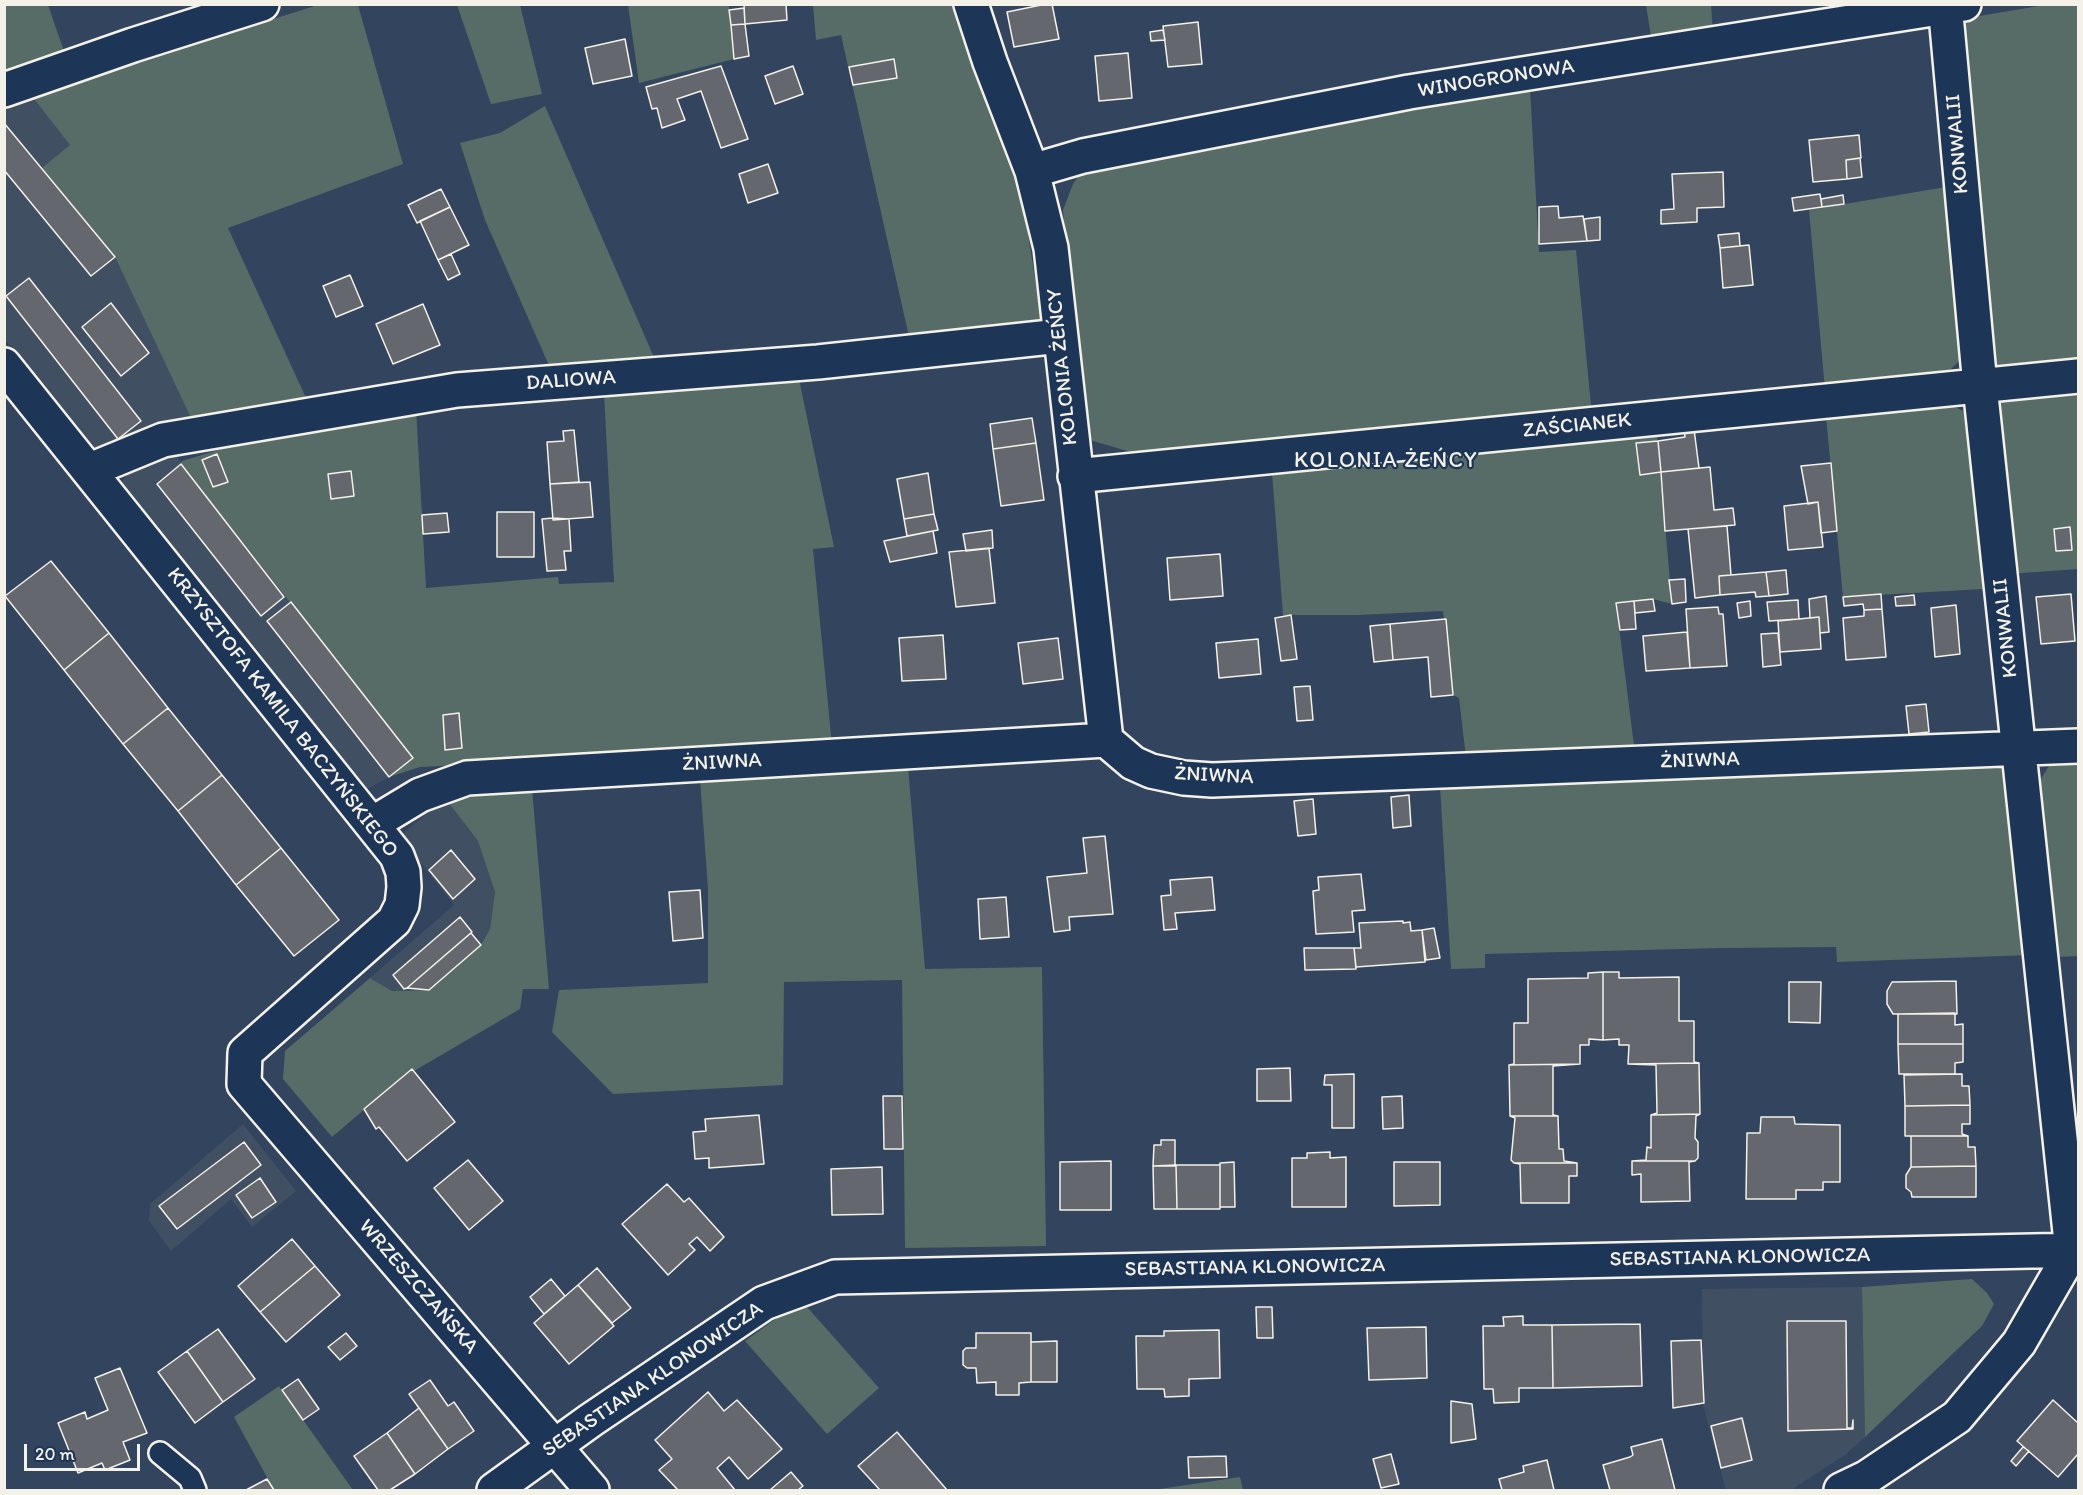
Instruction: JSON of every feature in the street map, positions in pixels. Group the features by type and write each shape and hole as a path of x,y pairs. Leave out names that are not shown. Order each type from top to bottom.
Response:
{"street":[{"path":"4,90 133,45 262,4"},
{"name":"KOLONIA ŻEŃCY","path":"971,4 1032,171 1051,248 1106,740"},
{"name":"WINOGRONOWA","path":"1032,171 1083,156 1408,92 1952,6"},
{"name":"KONWALII","path":"1952,6 1980,386 2075,1251"},
{"name":"DALIOWA","path":"90,470 163,440 457,390 818,362 1060,336"},
{"name":"KRZYSZTOFA KAMILA BACZYŃSKIEGO","path":"4,365 372,824 397,856 403,872 402,905 394,921 245,1053 244,1084"},
{"name":"ZAŚCIANEK","path":"1075,476 2079,376"},
{"name":"ŻNIWNA","path":"372,824 420,795 467,778 1106,740 1133,763 1151,771 1185,778 1212,780 2079,746"},
{"name":"WRZESZCZAŃSKA","path":"244,1084 592,1491"},
{"path":"1841,1491 1866,1478 1957,1418 2019,1343 2075,1251"},
{"name":"SEBASTIANA KLONOWICZA","path":"494,1491 555,1446 764,1303 835,1277 2075,1251"}],"lane":[{"path":"160,1453 190,1478 195,1491"}],"shaded area":[{"path":"31,95 71,146 42,169 115,257 191,418 94,451 5,340 4,104"},
{"path":"173,452 413,758 389,777 364,791 120,485 129,471"},
{"path":"445,798 478,841 495,892 490,929 481,945 429,990 392,991 370,978 454,905 400,836"},
{"path":"243,1124 296,1191 252,1227 231,1199 171,1251 149,1221 150,1204"},
{"path":"1862,1287 1865,1437 1845,1455 1791,1490 1726,1490 1703,1405 1702,1289"}],"green space":[{"path":"5,5 48,5 66,57 5,77"},
{"path":"318,5 358,5 403,164 228,228 307,400 191,418 115,257 42,168 70,145 31,95"},
{"path":"457,5 520,5 542,94 491,104"},
{"path":"628,5 729,5 734,59 639,83"},
{"path":"813,5 959,5 1019,178 1042,322 910,341 841,35 816,40"},
{"path":"1646,5 1711,5 1713,33 1652,43"},
{"path":"2045,5 2078,5 2078,365 2001,374 1988,367 1958,32 1973,17"},
{"path":"1530,88 1539,252 1576,250 1592,416 1236,450 1134,453 1083,438 1063,210 1073,184 1082,170 1094,163"},
{"path":"545,106 656,362 551,370 485,220 460,143 500,133"},
{"path":"1946,187 1961,359 1944,376 1825,390 1809,210"},
{"path":"799,379 834,547 813,549 832,746 420,767 389,777 413,758 181,464 182,461 261,437 416,408 426,588 558,577 559,584 614,582 604,393"},
{"path":"2078,390 2078,569 2008,574 1992,410 2004,397"},
{"path":"1947,403 1965,412 1983,589 1843,597 1826,416"},
{"path":"1657,434 1672,604 1653,599 1616,603 1635,753 1466,758 1459,698 1453,695 1443,611 1358,615 1283,615 1272,472"},
{"path":"2078,760 2078,956 2058,957 2039,782 2049,766 2056,761"},
{"path":"2009,762 2031,955 1837,962 1836,947 1722,948 1485,954 1485,968 1451,969 1440,786"},
{"path":"908,766 925,969 1042,967 1046,1246 905,1248 902,980 784,982 783,1085 613,1094 552,1032 559,990 708,983 708,889 700,779"},
{"path":"532,788 549,989 523,989 520,1009 414,1071 412,1069 332,1137 283,1079 285,1051 370,978 392,991 429,990 481,945 490,929 495,892 478,841 445,798 462,791"},
{"path":"1972,1279 1987,1293 1994,1304 1982,1326 1865,1437 1862,1287"},
{"path":"807,1307 879,1388 827,1434 745,1341 781,1315"},
{"path":"279,1386 353,1490 274,1490 234,1417"},
{"path":"1240,1477 1243,1490 1153,1490"}],"building":[{"path":"744,4 786,4 787,20 745,24"},
{"path":"1052,4 1059,39 1014,47 1007,12"},
{"path":"744,8 745,24 731,25 729,10"},
{"path":"1198,22 1202,64 1168,67 1163,26"},
{"path":"745,24 749,56 734,59 731,25"},
{"path":"1163,30 1165,40 1151,41 1150,32"},
{"path":"625,39 632,76 593,84 585,48"},
{"path":"1128,53 1132,98 1099,101 1095,56"},
{"path":"894,59 897,78 853,85 849,67"},
{"path":"721,66 748,139 721,148 701,91 677,99 685,120 662,128 657,108 652,109 646,87"},
{"path":"793,66 803,94 775,104 765,76"},
{"path":"4,123 115,257 91,276 4,170"},
{"path":"1859,135 1861,158 1846,160 1847,179 1813,182 1809,140"},
{"path":"1860,158 1862,177 1847,179 1846,160"},
{"path":"768,164 778,193 748,203 739,174"},
{"path":"1723,172 1724,207 1697,208 1697,222 1661,224 1661,210 1674,209 1672,174"},
{"path":"441,189 450,207 417,223 408,205"},
{"path":"1820,194 1822,207 1794,211 1792,198"},
{"path":"1843,195 1844,204 1822,207 1821,199"},
{"path":"1558,206 1559,218 1583,216 1587,241 1539,244 1539,207"},
{"path":"450,207 469,245 438,260 420,221"},
{"path":"1600,217 1600,240 1587,241 1584,219"},
{"path":"1739,233 1740,246 1720,248 1718,235"},
{"path":"1749,245 1753,285 1723,288 1720,248"},
{"path":"451,254 460,274 448,280 438,260"},
{"path":"350,275 363,306 336,317 323,286"},
{"path":"29,278 141,421 118,439 6,296"},
{"path":"111,303 149,353 121,376 82,327"},
{"path":"423,304 440,345 393,364 376,324"},
{"path":"1032,418 1036,443 993,449 990,424"},
{"path":"1694,429 1699,468 1661,472 1658,441 1685,437 1684,430"},
{"path":"574,430 579,482 550,484 547,442 564,441 563,431"},
{"path":"1658,441 1661,472 1640,475 1636,443"},
{"path":"1036,443 1044,500 1001,506 993,449"},
{"path":"217,454 228,482 213,487 202,460"},
{"path":"1831,463 1837,531 1821,533 1818,502 1808,504 1801,466"},
{"path":"181,464 284,597 261,616 157,484"},
{"path":"1710,467 1714,510 1733,508 1735,525 1665,531 1661,472"},
{"path":"351,471 354,496 331,499 328,474"},
{"path":"928,473 934,514 904,519 897,479"},
{"path":"590,482 593,517 553,520 550,484"},
{"path":"1818,502 1823,547 1788,550 1784,506"},
{"path":"497,512 534,512 534,557 497,557"},
{"path":"447,513 449,532 423,534 422,515"},
{"path":"934,514 938,530 907,536 904,519"},
{"path":"542,519 569,519 571,551 564,551 566,570 547,571"},
{"path":"1727,526 1731,575 1719,576 1720,595 1695,598 1688,529"},
{"path":"2070,527 2072,550 2056,551 2054,529"},
{"path":"992,530 993,548 966,551 963,534"},
{"path":"933,531 937,553 890,562 884,541"},
{"path":"989,548 995,603 956,607 949,552"},
{"path":"1220,554 1223,596 1170,600 1167,558"},
{"path":"51,561 109,633 64,670 5,596"},
{"path":"1786,570 1788,594 1769,596 1766,572"},
{"path":"1766,572 1769,596 1756,597 1755,592 1720,595 1719,576"},
{"path":"1685,579 1686,602 1672,604 1669,580"},
{"path":"1881,594 1882,609 1864,610 1863,604 1844,606 1843,597"},
{"path":"2071,594 2075,641 2041,644 2036,597"},
{"path":"1914,595 1915,605 1896,606 1895,597"},
{"path":"1826,596 1829,632 1820,633 1819,617 1810,618 1809,599"},
{"path":"1653,599 1655,611 1635,613 1634,601"},
{"path":"1798,600 1799,619 1769,621 1767,602"},
{"path":"1634,601 1636,629 1620,630 1616,603"},
{"path":"1750,601 1751,616 1739,618 1737,603"},
{"path":"291,602 413,758 389,777 267,621"},
{"path":"1956,605 1960,654 1935,657 1931,608"},
{"path":"1718,607 1719,614 1723,614 1727,666 1690,668 1686,609"},
{"path":"1882,609 1886,657 1846,660 1843,618 1864,616 1864,610"},
{"path":"1291,615 1297,659 1281,661 1275,618"},
{"path":"1819,617 1821,649 1780,652 1778,621"},
{"path":"1446,619 1453,695 1431,697 1428,657 1393,660 1390,624"},
{"path":"1390,624 1393,660 1374,662 1370,626"},
{"path":"1687,632 1690,668 1646,671 1643,636"},
{"path":"109,633 168,708 123,744 64,670"},
{"path":"1778,633 1781,665 1763,667 1761,634"},
{"path":"943,635 946,679 902,681 899,638"},
{"path":"1058,638 1063,679 1023,684 1018,643"},
{"path":"1258,639 1261,674 1219,678 1216,643"},
{"path":"1310,686 1313,720 1297,721 1294,687"},
{"path":"1926,704 1929,732 1909,734 1906,706"},
{"path":"168,708 222,775 178,811 123,744"},
{"path":"459,713 462,748 445,750 443,715"},
{"path":"222,775 281,848 236,885 178,811"},
{"path":"1409,795 1411,826 1393,828 1391,797"},
{"path":"1313,799 1316,834 1298,836 1294,801"},
{"path":"1105,836 1113,914 1069,917 1070,930 1054,932 1047,877 1087,873 1083,838"},
{"path":"281,848 339,920 294,956 236,885"},
{"path":"451,850 475,879 453,899 429,870"},
{"path":"1361,874 1365,910 1352,911 1354,932 1316,934 1313,891 1319,890 1318,877"},
{"path":"1212,877 1215,910 1175,913 1177,929 1164,930 1161,896 1171,895 1170,880"},
{"path":"700,890 703,938 673,941 669,892"},
{"path":"1006,897 1009,937 980,939 978,899"},
{"path":"460,917 472,932 404,989 393,975"},
{"path":"1403,921 1403,923 1410,922 1411,931 1422,930 1425,962 1356,967 1354,948 1361,948 1359,923"},
{"path":"1434,928 1440,958 1426,960 1422,930"},
{"path":"471,933 481,945 429,990 407,988"},
{"path":"1304,948 1354,948 1356,969 1305,970"},
{"path":"1603,972 1619,972 1619,978 1679,977 1679,1021 1694,1021 1694,1062 1699,1063 1628,1064 1629,1045 1619,1045 1619,1039 1603,1040"},
{"path":"1603,972 1603,1040 1589,1039 1589,1045 1580,1045 1580,1064 1509,1065 1514,1064 1514,1023 1528,1023 1528,979 1588,978 1588,973"},
{"path":"1956,981 1957,1014 1893,1014 1887,1004 1887,991 1892,982"},
{"path":"1789,982 1821,982 1820,1023 1789,1022"},
{"path":"1955,1013 1955,1025 1963,1024 1963,1044 1898,1044 1898,1014"},
{"path":"1898,1044 1963,1044 1963,1062 1955,1063 1955,1074 1899,1074"},
{"path":"1699,1063 1700,1114 1651,1115 1657,1113 1656,1065 1628,1064"},
{"path":"1580,1064 1553,1066 1553,1115 1558,1116 1510,1116 1509,1065"},
{"path":"1290,1068 1291,1101 1257,1101 1257,1069"},
{"path":"412,1069 455,1122 407,1161 379,1127 376,1129 364,1109"},
{"path":"1354,1074 1354,1128 1332,1128 1332,1085 1324,1085 1325,1075"},
{"path":"1962,1074 1962,1086 1969,1086 1970,1105 1905,1106 1904,1075"},
{"path":"883,1096 902,1096 903,1149 884,1149"},
{"path":"1402,1096 1403,1128 1383,1129 1382,1097"},
{"path":"1970,1105 1970,1124 1962,1124 1962,1134 1968,1136 1905,1136 1905,1106"},
{"path":"1700,1114 1696,1116 1695,1138 1698,1142 1698,1158 1695,1161 1632,1161 1646,1160 1647,1147 1651,1148 1651,1115"},
{"path":"759,1115 764,1164 709,1168 709,1158 695,1159 693,1132 706,1131 705,1119"},
{"path":"1510,1116 1558,1116 1559,1149 1563,1149 1564,1161 1577,1163 1514,1163 1511,1160 1515,1118"},
{"path":"1761,1117 1794,1117 1795,1124 1840,1125 1840,1182 1823,1182 1823,1190 1796,1190 1796,1199 1746,1199 1747,1133 1760,1133"},
{"path":"1911,1136 1968,1136 1968,1147 1975,1147 1976,1166 1911,1167"},
{"path":"1161,1140 1175,1140 1175,1166 1153,1166 1154,1145 1161,1145"},
{"path":"244,1142 261,1165 177,1229 159,1206"},
{"path":"1330,1152 1330,1158 1346,1157 1346,1207 1292,1207 1292,1158 1307,1158 1307,1153"},
{"path":"468,1160 503,1201 469,1230 434,1188"},
{"path":"1111,1161 1111,1210 1060,1210 1060,1162"},
{"path":"1632,1161 1695,1161 1689,1162 1690,1201 1641,1202 1641,1174 1632,1175"},
{"path":"1234,1162 1235,1207 1220,1207 1220,1163"},
{"path":"1394,1162 1440,1162 1440,1205 1394,1206"},
{"path":"1514,1163 1577,1163 1577,1176 1569,1176 1569,1203 1521,1203 1520,1164"},
{"path":"1176,1165 1177,1209 1154,1209 1153,1166"},
{"path":"1176,1165 1220,1165 1220,1209 1177,1209"},
{"path":"1976,1166 1976,1197 1912,1197 1911,1192 1906,1188 1906,1175 1911,1167"},
{"path":"882,1167 883,1214 832,1215 831,1169"},
{"path":"260,1178 276,1202 252,1218 236,1195"},
{"path":"667,1184 684,1202 689,1198 724,1237 710,1251 697,1237 689,1244 695,1250 668,1275 622,1224"},
{"path":"292,1239 315,1266 260,1312 238,1286"},
{"path":"315,1266 340,1295 286,1342 260,1312"},
{"path":"597,1268 631,1308 612,1323 578,1285"},
{"path":"551,1279 565,1296 544,1314 530,1297"},
{"path":"578,1285 614,1326 569,1364 534,1323"},
{"path":"1256,1307 1272,1307 1273,1338 1257,1338"},
{"path":"1523,1316 1523,1325 1552,1325 1553,1388 1519,1388 1519,1402 1494,1403 1493,1389 1484,1389 1483,1326 1504,1326 1503,1317"},
{"path":"1787,1321 1846,1321 1847,1428 1852,1428 1853,1420 1853,1429 1788,1431"},
{"path":"1640,1324 1642,1386 1553,1388 1552,1325"},
{"path":"1426,1327 1427,1378 1369,1380 1367,1328"},
{"path":"218,1329 255,1379 223,1402 187,1351"},
{"path":"1219,1330 1220,1378 1189,1379 1189,1396 1165,1397 1164,1389 1137,1389 1136,1336 1164,1336 1164,1331"},
{"path":"346,1333 357,1346 340,1360 328,1347"},
{"path":"976,1333 1031,1333 1031,1382 1019,1383 1019,1395 996,1395 996,1382 977,1383 976,1368 967,1368 963,1365 963,1351 966,1348 976,1348"},
{"path":"1701,1340 1704,1403 1673,1408 1671,1341"},
{"path":"1057,1341 1057,1382 1031,1382 1031,1342"},
{"path":"187,1351 223,1402 195,1423 158,1372"},
{"path":"120,1368 147,1433 123,1442 130,1460 105,1470 102,1463 78,1473 58,1423 85,1412 87,1419 108,1410 95,1378"},
{"path":"298,1379 319,1409 303,1420 282,1390"},
{"path":"430,1380 448,1406 454,1402 474,1431 448,1449 409,1394"},
{"path":"708,1392 724,1411 737,1400 782,1449 748,1479 729,1457 717,1468 735,1490 678,1490 659,1470 672,1459 655,1440"},
{"path":"2053,1400 2078,1423 2078,1454 2058,1477 2017,1441"},
{"path":"1451,1401 1472,1404 1476,1439 1451,1443"},
{"path":"419,1408 448,1449 415,1474 387,1433"},
{"path":"1742,1418 1752,1460 1721,1468 1711,1426"},
{"path":"897,1432 947,1490 880,1490 858,1466"},
{"path":"387,1433 415,1474 390,1490 378,1490 354,1456"},
{"path":"1662,1439 1675,1490 1610,1490 1603,1465 1630,1457 1633,1455 1631,1447"},
{"path":"2023,1447 2029,1451 2016,1466 2011,1461"},
{"path":"1391,1454 1399,1484 1381,1488 1373,1459"},
{"path":"1226,1456 1227,1477 1189,1478 1188,1457"},
{"path":"1547,1460 1554,1490 1502,1490 1499,1479 1524,1472 1523,1466"},
{"path":"791,1472 803,1486 798,1490 770,1490"},
{"path":"267,1479 274,1490 246,1490"}],"district":[{"name":"KOLONIA ŻEŃCY","path":"1386,461"}]}
